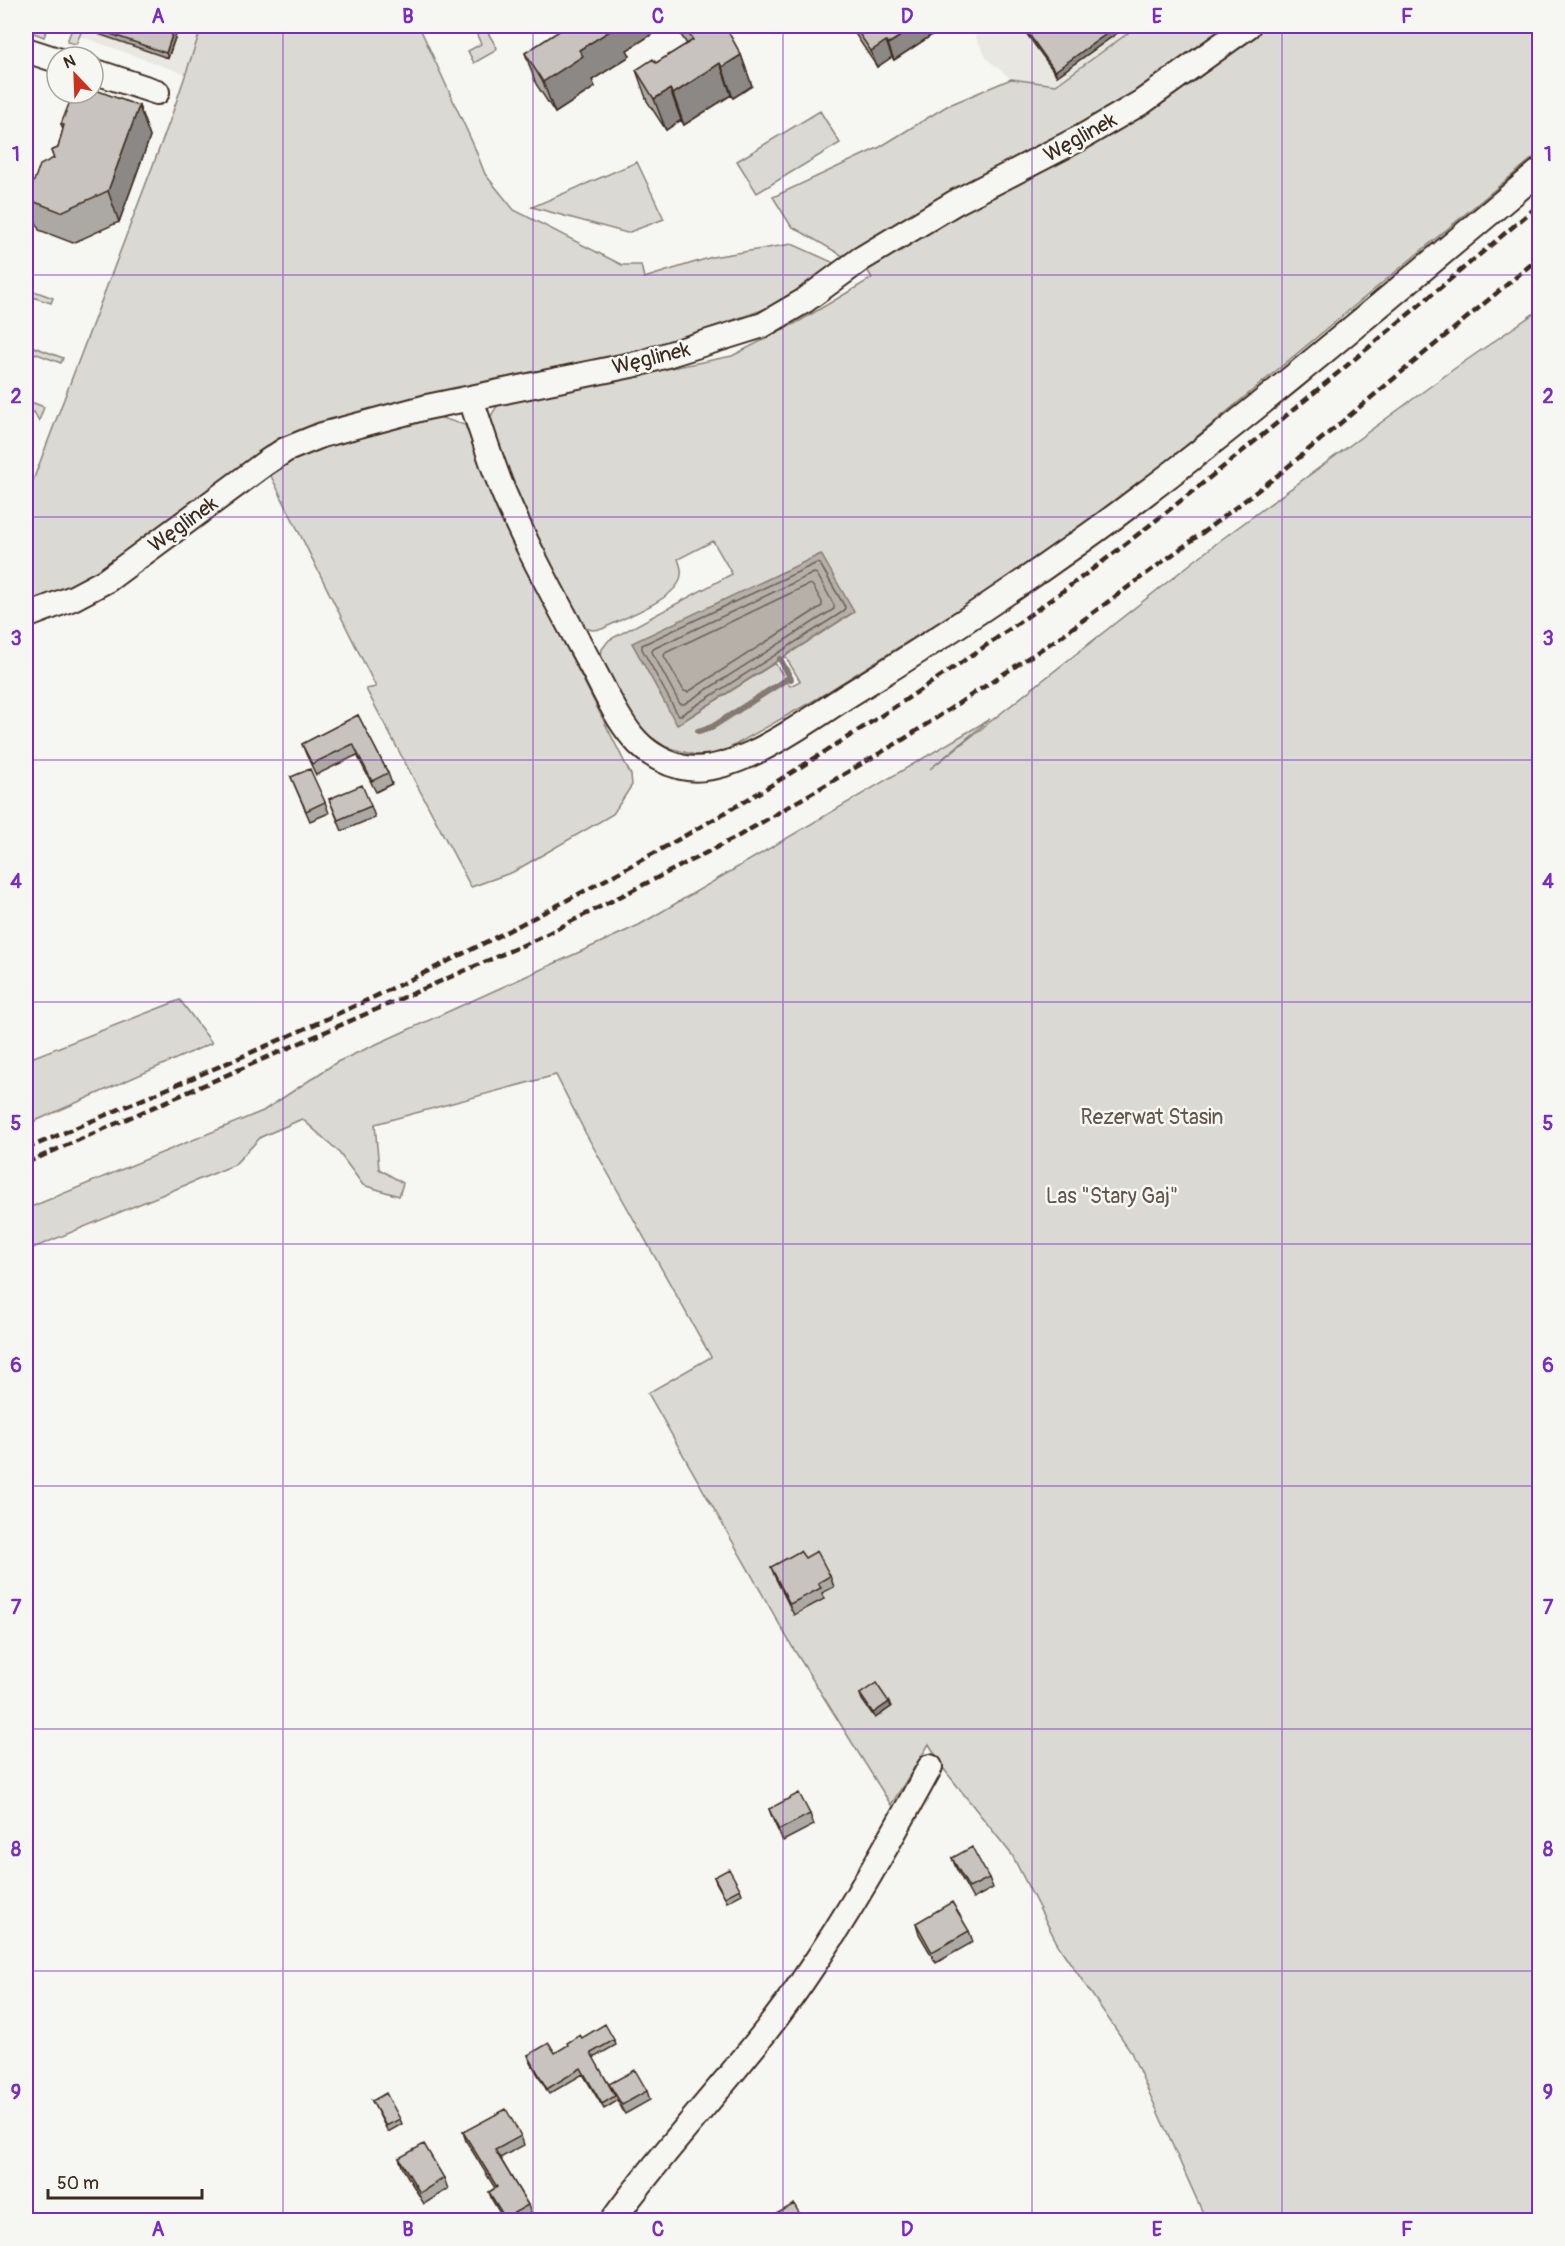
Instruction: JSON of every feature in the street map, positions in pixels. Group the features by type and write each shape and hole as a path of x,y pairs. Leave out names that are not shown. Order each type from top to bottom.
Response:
{"street":[{"name":"Węglinek","path":"26,616 73,598 107,580 285,450 322,435 427,407 641,363 764,325 804,301 861,259 956,202 1082,137 1142,102 1248,26"},
{"path":"26,50 45,56"},
{"path":"105,75 157,92"},
{"path":"471,399 504,494 566,619 630,734 654,756 665,761 693,769 711,768 732,763 771,743 948,631 1084,539 1147,492 1409,282 1539,171"},
{"path":"613,2220 645,2178 723,2086 802,1982 882,1854 930,1767"}],"shaded area":[{"path":"84,26 202,26 185,74 80,36"},
{"path":"976,26 1138,26 1056,85 1011,79 987,59 972,29"}],"green space":[{"path":"26,26 42,28 48,26 44,37 26,30"},
{"path":"73,26 84,26 76,44 67,42"},
{"path":"202,26 419,26 485,174 514,210 622,265 641,265 644,278 712,257 792,244 843,267 768,308 646,350 491,380 328,422 88,580 26,607 26,499 169,123"},
{"path":"473,26 484,26 497,48 474,63 468,51 481,44"},
{"path":"1138,26 1539,26 1539,153 1124,497 1020,571 818,698 719,754 695,755 666,747 644,732 629,713 601,657 602,649 609,640 732,574 713,541 678,559 681,570 679,582 656,603 602,629 586,628 565,596 496,448 490,429 492,414 501,402 732,356 798,322 872,278 861,259 855,263 791,226 773,197 880,147 947,106 1011,79 1056,85","holes":["785,656 800,681 790,686 775,663 677,725"]},
{"path":"820,111 840,143 757,193 737,161"},
{"path":"637,162 664,219 627,233 532,207"},
{"path":"26,288 53,298 51,303 26,295"},
{"name":"Rezerwat Stasin","path":"1539,310 1539,2220 1206,2220 1130,2050 1058,1945 1012,1855 943,1768 929,1744 891,1805 793,1648 648,1393 711,1357 586,1134 556,1075 375,1124 379,1169 403,1183 399,1196 363,1185 337,1150 302,1119 261,1137 234,1165 26,1251 26,1209 263,1111 337,1062 639,925 990,719 930,769 1222,539 1454,369"},
{"path":"26,344 63,358 61,363 26,350"},
{"path":"26,400 44,407 39,421 34,412 26,415"},
{"path":"432,415 465,425 515,544 631,775 632,785 613,814 513,872 471,887 366,689 376,687 268,470 288,456"},
{"path":"180,1000 212,1043 26,1125 26,1060"}],"water":[{"path":"821,554 854,612 677,725 632,643"}],"building":[{"path":"97,26 175,26 166,53 96,29"},
{"path":"563,26 618,26 579,50 583,56 543,82 525,53 564,28"},
{"path":"684,26 725,26 741,55 722,67 720,63 673,94 670,89 654,99 636,70 653,59 656,63 693,40"},
{"path":"854,26 916,26 888,44 886,41 871,51"},
{"path":"1023,26 1117,26 1055,71"},
{"path":"105,93 139,106 108,191 61,212 27,199 40,165 54,158 51,151 58,148 64,125 61,124 69,105 105,105"},
{"path":"358,715 388,773 372,781 353,744 312,764 302,744"},
{"path":"310,769 325,802 306,811 291,777"},
{"path":"362,785 371,806 338,820 329,799"},
{"path":"800,1551 805,1558 817,1551 830,1576 818,1583 821,1588 790,1604 771,1567"},
{"path":"876,1683 889,1702 873,1713 860,1694"},
{"path":"799,1793 810,1814 779,1830 769,1809"},
{"path":"972,1847 989,1878 969,1888 952,1858"},
{"path":"729,1869 740,1889 725,1897 714,1877"},
{"path":"952,1902 969,1931 932,1952 916,1923"},
{"path":"605,2024 614,2040 591,2053 615,2096 602,2104 581,2068 547,2089 528,2055 549,2043 555,2053 580,2035 582,2038"},
{"path":"635,2070 647,2091 622,2105 609,2084"},
{"path":"386,2093 400,2119 386,2126 372,2101"},
{"path":"506,2109 521,2136 495,2150 528,2205 505,2218 489,2192 497,2187 463,2132"},
{"path":"424,2144 444,2178 420,2193 399,2158"},
{"path":"794,2204 802,2218 782,2220 778,2213"},
{"path":"549,2212 553,2220 533,2220"},
{"path":"563,2214 567,2220 553,2220"}],"waterway":[{"path":"780,659 791,679"},
{"path":"698,731 712,727 790,677"}],"railway":[{"path":"26,1149 280,1040 430,970 635,864 801,767 982,648 1114,553 1275,424 1540,204"},
{"path":"26,1163 537,939 735,838 904,739 1060,637 1206,530 1278,475 1540,257"}],"park label":[{"name":"Las \"Stary Gaj\"","path":"1112,1196"}]}
